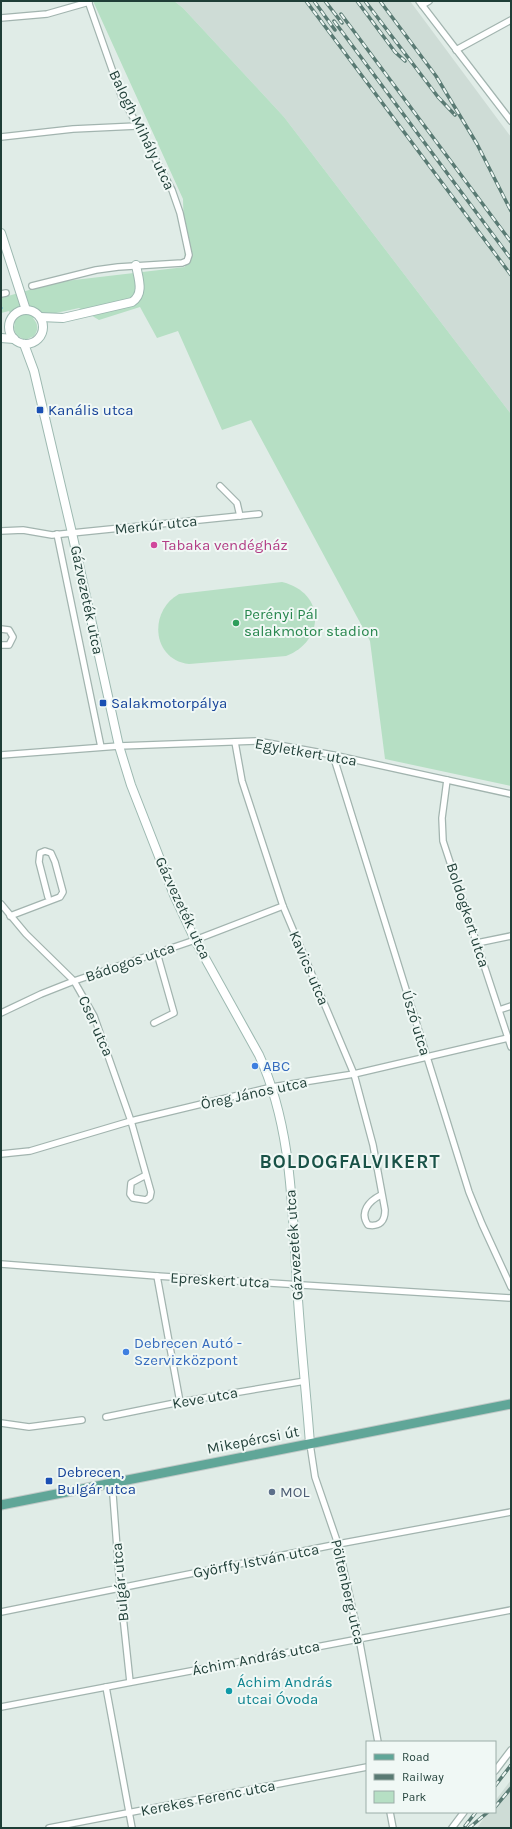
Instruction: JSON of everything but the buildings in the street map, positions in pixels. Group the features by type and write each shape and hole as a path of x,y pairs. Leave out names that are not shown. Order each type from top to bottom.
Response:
{"main road":[{"name":"Mikepércsi út","path":"1,1505 511,1404"}],"street":[{"path":"429,1 420,3 511,122"},
{"path":"1,18 47,14 88,2"},
{"name":"Balogh Mihály utca","path":"88,2 113,76 137,126 172,190 180,213 189,255 187,261 182,263 136,265"},
{"path":"456,50 511,20"},
{"path":"1,137 73,129 137,126"},
{"path":"1,233 26,310"},
{"path":"14,315 20,311 26,310 32,311 40,317 63,318 124,305 136,300 139,297 140,291 136,265 96,270 32,286"},
{"path":"1,330 9,324 18,305 17,282"},
{"path":"40,317 43,331"},
{"path":"1,338 14,339 24,344 35,342 49,325 63,318"},
{"path":"9,324 10,332 14,339"},
{"name":"Gázvezeték utca","path":"34,371 35,342"},
{"name":"Gázvezeték utca","path":"24,344 34,371 72,533 119,746 131,785 174,895 195,940 259,1055 272,1087 286,1148 294,1231 310,1444"},
{"path":"220,486 237,503 240,516"},
{"name":"Merkúr utca","path":"1,531 23,530 57,534 259,514"},
{"path":"57,534 101,747"},
{"path":"1,630 8,630 13,637 9,645 1,646"},
{"name":"Kavics utca","path":"235,742 242,781 283,906 354,1074 373,1145 381,1195 384,1202 385,1218 381,1224 375,1226 368,1225 364,1220 364,1211 374,1199 381,1195"},
{"name":"Egyletkert utca","path":"1,755 119,746 269,742 511,794"},
{"name":"Úszó utca","path":"333,755 469,1192 511,1287"},
{"name":"Boldogkert utca","path":"447,780 442,818 443,841 511,1047"},
{"path":"10,916 60,897 63,892 55,862 51,853 45,851 40,853 39,862 48,897"},
{"name":"Cser utca","path":"1,904 10,916 74,981 97,1023 131,1121 151,1192 150,1197 142,1200 133,1198 130,1194 132,1183 146,1175"},
{"name":"Bádogos utca","path":"1,1013 41,994 74,981 195,940 283,906"},
{"path":"476,943 511,936"},
{"path":"154,1023 174,1013 157,953"},
{"path":"499,1010 511,1006"},
{"name":"Öreg János utca","path":"1,1154 30,1151 131,1121 272,1087 354,1074 508,1038"},
{"name":"Epreskert utca","path":"1,1264 157,1276 511,1298"},
{"path":"157,1276 180,1402"},
{"name":"Keve utca","path":"106,1417 180,1402 305,1381"},
{"path":"1,1423 29,1427 82,1420"},
{"name":"Pöltenberg utca","path":"310,1444 315,1477 338,1544 359,1638 378,1741"},
{"name":"Bulgár utca","path":"112,1482 120,1588 130,1682"},
{"name":"Györffy István utca","path":"1,1612 338,1544 511,1512"},
{"name":"Áchim András utca","path":"1,1707 511,1610"},
{"path":"106,1687 132,1828"},
{"path":"496,1770 511,1750"},
{"name":"Kerekes Ferenc utca","path":"49,1828 366,1767"},
{"path":"390,1813 393,1828"},
{"path":"452,1828 463,1813"}],"shaded area":[{"path":"174,1 410,1 511,137 511,414 284,117 183,8"},
{"path":"511,1780 511,1828 477,1828 487,1813 496,1813 496,1800"}],"green space":[{"path":"93,1 174,1 183,8 284,117 511,414 511,786 385,759 370,641 251,420 222,430 178,331 157,338 140,307 99,320 79,308 33,318 37,324 37,331 34,336 25,340 16,335 14,328 15,321 13,322 9,311 1,313 1,298 57,282 185,267 183,199"},
{"name":"Perényi Pál salakmotor stadion","path":"282,582 296,587 306,596 313,606 315,617 314,629 308,640 299,649 286,656 189,664 177,661 167,654 161,645 158,634 162,612 169,602 179,594"}],"railway":[{"path":"306,1 511,275"},
{"path":"314,1 335,30"},
{"path":"325,1 342,23"},
{"path":"357,1 395,52 405,61"},
{"path":"365,1 438,97 455,115"},
{"path":"380,1 436,76 477,144 511,211"},
{"path":"341,14 511,242"},
{"path":"334,21 511,259"},
{"path":"496,1785 511,1765"},
{"path":"496,1806 511,1788"},
{"path":"465,1826 475,1813"},
{"path":"469,1828 487,1813"}],"place":[{"name":"Kanális utca","path":"40,410"},
{"name":"Tabaka vendégház","path":"154,545"},
{"name":"Perényi Pál salakmotor stadion","path":"236,623"},
{"name":"Salakmotorpálya","path":"103,703"},
{"name":"ABC","path":"255,1066"},
{"name":"Debrecen Autó - Szervizközpont","path":"126,1352"},
{"name":"Debrecen, Bulgár utca","path":"49,1481"},
{"name":"MOL","path":"272,1492"},
{"name":"Áchim András utcai Óvoda","path":"229,1691"}],"district":[{"name":"BOLDOGFALVIKERT","path":"350,1161"}]}
